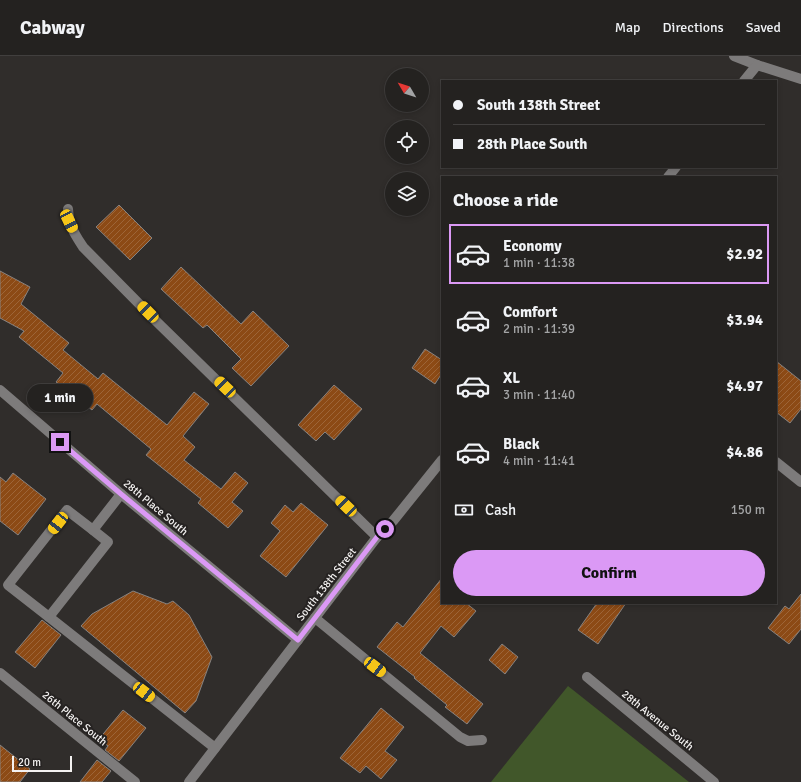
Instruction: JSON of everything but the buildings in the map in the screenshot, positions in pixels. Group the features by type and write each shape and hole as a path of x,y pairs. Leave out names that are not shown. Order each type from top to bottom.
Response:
{"street":[{"path":"734,56 801,79"},
{"path":"745,80 757,65"},
{"path":"669,176 675,168"},
{"path":"68,209 69,221 75,235 83,247 158,323 377,537"},
{"name":"28th Place South","path":"0,390 121,494 298,640"},
{"name":"South 138th Street","path":"189,782 377,537 393,521 441,461"},
{"path":"777,463 801,482"},
{"path":"92,530 121,494"},
{"path":"49,617 108,542 67,510 8,585 215,748"},
{"path":"315,618 460,737 468,741 482,740"},
{"name":"26th Place South","path":"0,672 135,782"},
{"name":"28th Avenue South","path":"588,678 714,782"}],"green space":[{"path":"568,686 689,782 491,782"}],"route":[{"path":"60,442 298,640 377,537 385,529"}]}
